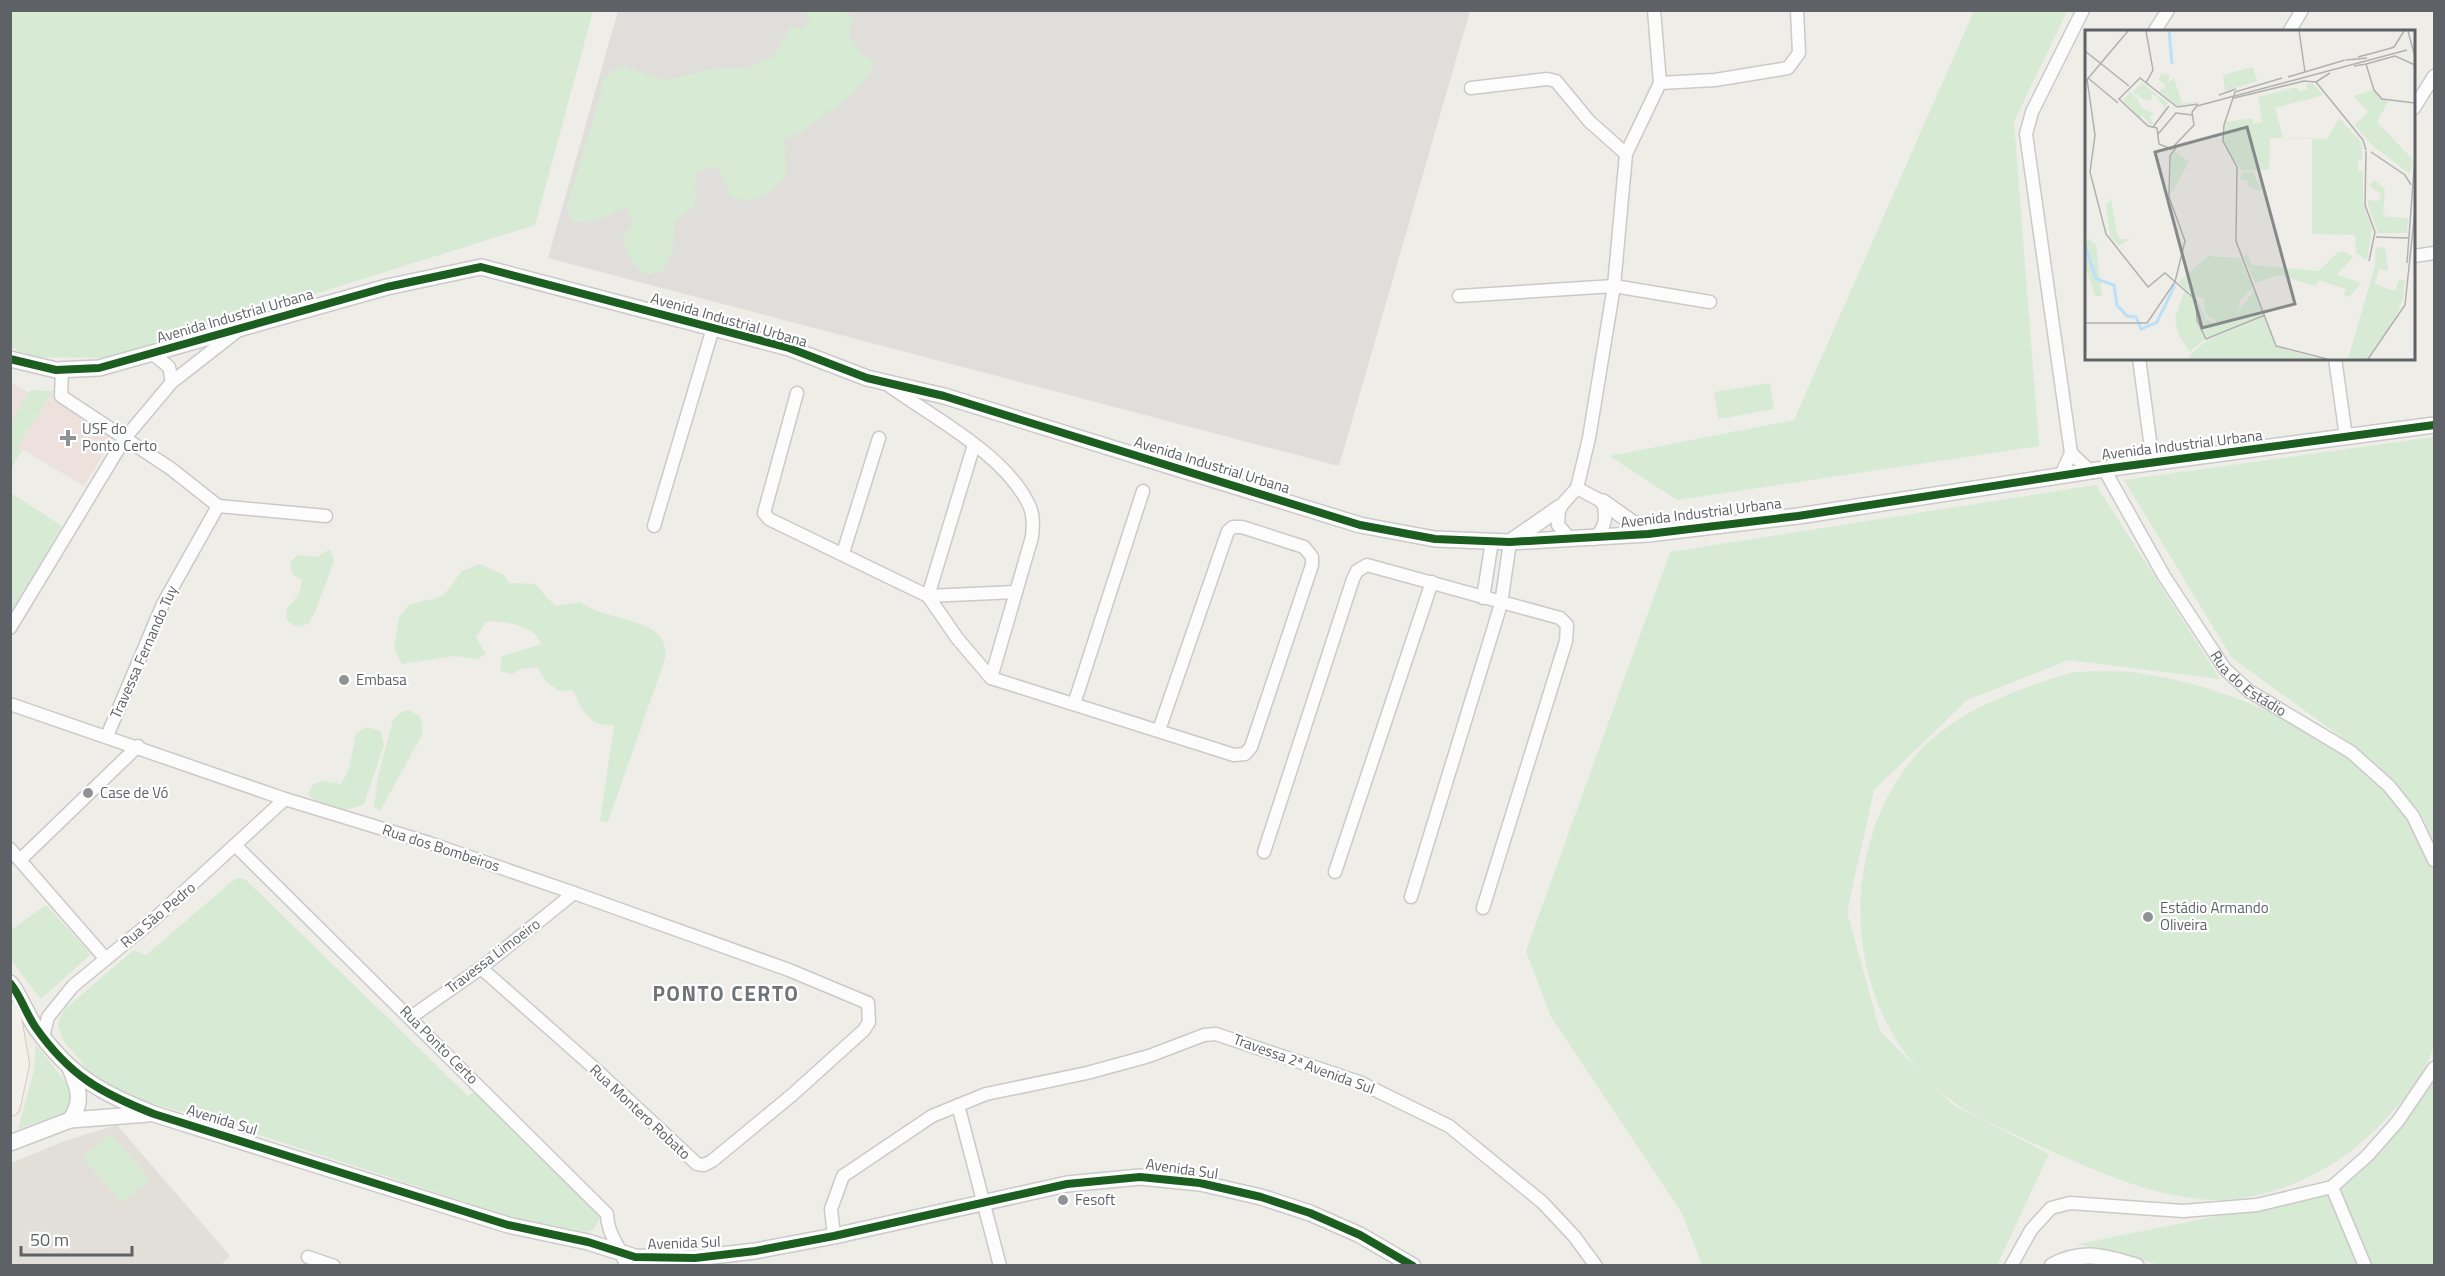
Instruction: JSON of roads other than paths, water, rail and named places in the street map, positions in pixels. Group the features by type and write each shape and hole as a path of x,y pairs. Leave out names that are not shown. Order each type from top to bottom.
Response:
{"main road":[{"path":"10,1012 19,1064 10,1106"}],"street":[{"path":"1411,897 1501,604 1510,542 1559,508 1577,488 1589,438 1614,286 1626,154 1660,83 1654,10"},
{"path":"1660,83 1715,80 1788,69 1795,62 1799,52 1797,10"},
{"path":"2061,475 2071,453 2026,134 2032,112 2083,10"},
{"path":"2155,30 2168,10"},
{"path":"2290,30 2302,10"},
{"path":"2415,106 2434,76"},
{"path":"1471,88 1547,79 1556,81 1589,121 1626,154"},
{"path":"2415,256 2434,253"},
{"name":"Avenida Industrial Urbana","path":"10,360 37,368 62,370 99,368 387,286 481,267 789,348 883,381 933,394 1360,525 1435,539 1510,542 1594,539 1798,516 2061,475 2434,425"},
{"path":"1459,296 1614,286 1710,302"},
{"path":"10,628 125,438 172,382 242,327"},
{"path":"654,526 712,328"},
{"path":"153,354 169,367 172,382"},
{"path":"2139,360 2153,463"},
{"path":"2335,360 2346,437"},
{"path":"62,370 62,396 170,468 218,506 326,516"},
{"path":"883,381 974,445 1008,475 1025,497 1033,516 1032,537 991,678"},
{"path":"797,393 764,513 769,519 928,596 1016,592"},
{"path":"932,417 928,405 933,394"},
{"path":"843,554 879,438"},
{"path":"928,596 974,445"},
{"name":"Rua do Estádio","path":"2071,453 2097,470 2225,669 2249,691 2351,752 2389,786 2413,816 2434,860"},
{"path":"1577,488 1603,502 1648,534"},
{"path":"1074,704 1143,491"},
{"path":"1594,539 1602,531 1605,522 1603,502"},
{"name":"Travessa Fernando Tuy","path":"107,736 163,604 218,506"},
{"path":"1559,508 1558,525 1570,539"},
{"path":"928,596 957,638 991,678 1234,755 1245,754 1251,747 1312,565 1312,557 1304,547 1242,527 1233,527 1228,531 1159,730"},
{"path":"1483,598 1491,541"},
{"path":"1264,852 1357,571 1366,565 1565,621 1568,631 1482,908"},
{"path":"1335,872 1432,582"},
{"name":"Rua dos Bombeiros","path":"10,704 138,746 285,799 429,843 574,893 789,970 868,1004"},
{"path":"20,860 138,746"},
{"name":"Rua São Pedro","path":"43,1037 48,1017 56,1004 105,958 152,921 236,846 285,799"},
{"name":"Rua Ponto Certo","path":"236,846 411,1017 607,1214 608,1232 625,1260"},
{"path":"10,849 105,958"},
{"name":"Travessa Limoeiro","path":"411,1017 481,968 574,893"},
{"name":"Rua Montero Robato","path":"481,968 593,1067 687,1158 704,1165 712,1161 792,1095 864,1030 869,1022 868,1004"},
{"name":"Avenida Sul","path":"10,983 43,1037 69,1065 110,1097 154,1114 508,1225 588,1242 625,1260 695,1258 755,1251 1076,1183 1140,1177 1200,1183 1261,1197 1310,1213 1360,1235 1413,1266"},
{"name":"Travessa 2ª Avenida Sul","path":"834,1236 831,1209 843,1176 896,1137 932,1116 986,1094 1087,1073 1149,1056 1204,1035 1226,1035 1260,1050 1359,1082 1449,1126 1542,1202 1574,1236 1596,1266"},
{"path":"69,1065 77,1085 80,1101 77,1111 70,1120"},
{"path":"2011,1266 2031,1230 2050,1208 2070,1203 2183,1211 2257,1205 2332,1187 2367,1156 2398,1121 2434,1068"},
{"path":"958,1105 985,1201 1000,1266"},
{"name":"Avenida Sul","path":"10,1143 70,1120 154,1114"},
{"path":"2332,1187 2365,1266"},
{"path":"2052,1266 2074,1255 2100,1256 2136,1266"},
{"path":"308,1257 334,1266"}],"place":[{"name":"USF do Ponto Certo","path":"68,438"},
{"name":"Embasa","path":"344,680"},
{"name":"Case de Vó","path":"88,793"},
{"name":"Estádio Armando Oliveira","path":"2148,917"},
{"name":"Fesoft","path":"1063,1200"}],"district":[{"name":"PONTO CERTO","path":"726,994"}]}
